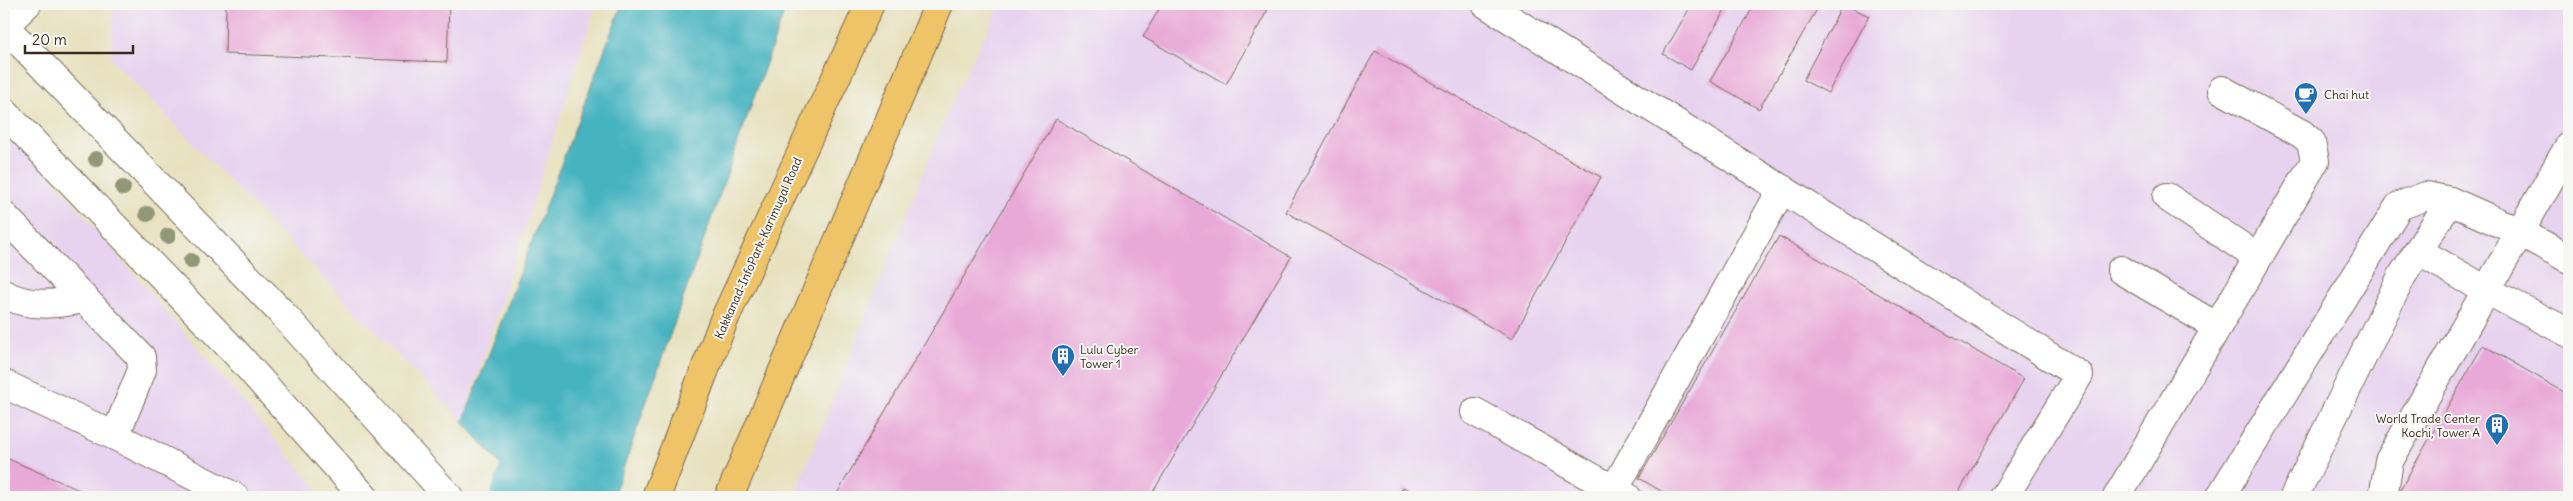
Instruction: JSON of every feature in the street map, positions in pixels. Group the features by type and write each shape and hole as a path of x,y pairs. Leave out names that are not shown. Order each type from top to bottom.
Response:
{"main road":[{"name":"Kakkanad-InfoPark-Karimugal Road","path":"656,497 724,320 870,4"},
{"path":"730,497 938,4"}],"street":[{"path":"27,4 4,26 280,311 449,497"},
{"path":"1486,4 2079,375 2004,497"},
{"path":"2117,497 2315,161 2311,142 2302,134 2222,90"},
{"path":"4,112 234,350 364,497"},
{"path":"2383,497 2389,461 2569,146"},
{"path":"1475,412 1621,494 1782,189"},
{"path":"2220,497 2398,206 2426,196 2450,201 2520,232 2569,259"},
{"path":"2167,197 2257,257"},
{"path":"2294,497 2402,276 2450,201"},
{"path":"4,216 141,357 142,370 115,436"},
{"path":"2418,251 2486,290 2569,333"},
{"path":"2121,270 2217,327"},
{"path":"4,294 30,303 60,304 85,299"},
{"path":"4,384 115,436 235,497"}],"shaded area":[{"path":"114,4 596,4 463,422 111,59"},
{"path":"1001,4 2569,4 2569,497 794,497 953,98"},
{"path":"4,122 324,497 4,497"}],"water":[{"path":"622,4 787,4 613,497 529,497 463,422"}],"building":[{"path":"226,4 449,4 447,62 225,54"},
{"path":"1162,4 1271,4 1226,84 1143,37"},
{"path":"1692,4 1728,4 1691,70 1663,54"},
{"path":"1755,4 1820,4 1759,109 1710,81"},
{"path":"1843,4 1869,16 1828,93 1803,80"},
{"path":"1375,51 1601,177 1512,339 1286,212"},
{"name":"Lulu Cyber Tower 1","path":"1056,119 1291,257 1150,497 835,497"},
{"path":"1779,236 2024,379 1956,497 1671,497 1639,478"},
{"name":"World Trade Center Kochi, Tower A","path":"2483,345 2569,395 2569,497 2396,497"},
{"path":"4,457 95,497 4,497"},
{"path":"1403,487 1421,497 1398,497"}],"waterway":[{"path":"509,497 532,434"}],"place":[{"name":"Chai hut","path":"2306,115"},
{"name":"Lulu Cyber Tower 1","path":"1063,377"},
{"name":"World Trade Center Kochi, Tower A","path":"2497,446"}]}
